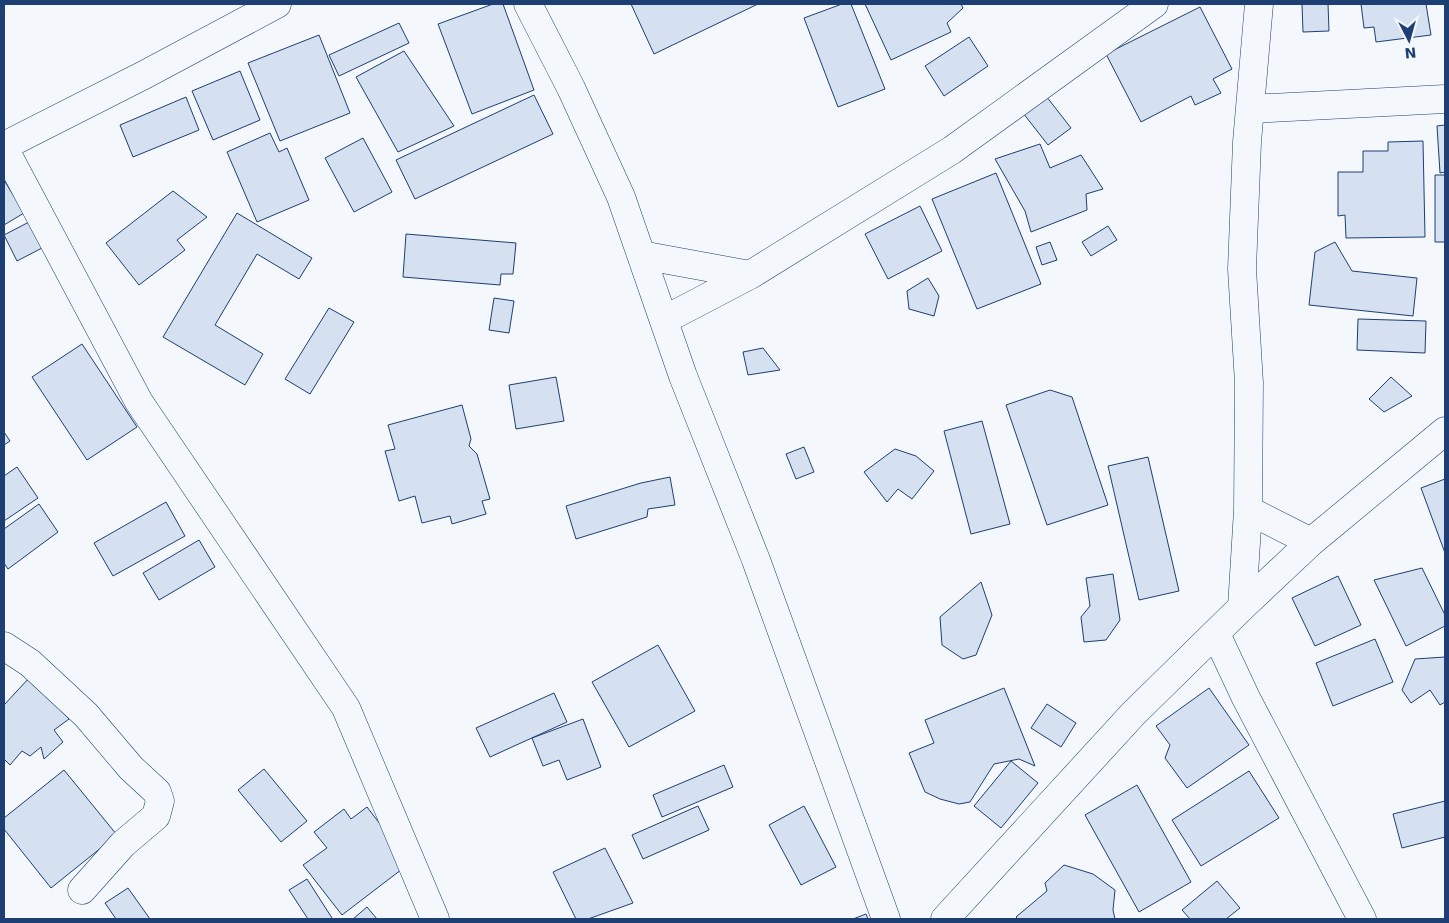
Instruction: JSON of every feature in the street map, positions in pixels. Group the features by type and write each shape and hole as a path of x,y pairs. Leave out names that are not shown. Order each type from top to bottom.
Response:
{"street":[{"path":"278,4 4,147 139,402 346,708 435,919"},
{"path":"528,4 571,88 621,197 683,376 756,560 886,919"},
{"path":"664,320 750,275 952,150 1154,4"},
{"path":"1242,607 1248,510 1249,383 1242,269 1247,142 1259,4"},
{"path":"1250,109 1445,99"},
{"path":"642,255 750,275"},
{"path":"945,919 1134,714 1242,607 1311,542 1445,431"},
{"path":"1248,510 1311,542"},
{"path":"1216,634 1268,741 1362,919"},
{"path":"4,646 30,663 86,715 131,768 157,792 160,800 156,816 123,844 82,890"}],"building":[{"path":"493,4 503,4 534,90 472,114 438,24"},
{"path":"631,4 758,4 654,54"},
{"path":"842,4 851,4 885,89 838,107 804,18"},
{"path":"865,4 961,4 963,8 947,23 951,32 891,60"},
{"path":"1302,4 1328,4 1329,31 1303,32"},
{"path":"1361,4 1426,4 1431,35 1376,42 1374,27 1364,28"},
{"path":"1200,7 1232,69 1213,79 1221,93 1195,105 1191,96 1141,122 1106,54"},
{"path":"399,23 409,43 339,76 329,55"},
{"path":"319,35 350,113 280,141 248,63"},
{"path":"969,37 988,66 944,96 925,66"},
{"path":"404,51 454,126 398,152 356,77"},
{"path":"240,71 260,120 213,140 192,91"},
{"path":"534,95 553,134 415,199 396,160"},
{"path":"1046,96 1071,128 1048,145 1023,113"},
{"path":"186,97 199,130 133,157 120,125"},
{"path":"1445,125 1445,172 1440,173 1437,126"},
{"path":"270,133 279,152 287,148 309,200 257,222 227,152"},
{"path":"363,138 392,192 354,212 325,158"},
{"path":"1423,141 1425,237 1346,238 1345,215 1338,216 1338,172 1363,172 1363,151 1388,151 1388,142"},
{"path":"1040,144 1050,168 1081,155 1103,189 1086,194 1087,210 1031,232 1025,211 995,159"},
{"path":"996,173 1041,284 977,309 932,199"},
{"path":"1435,175 1445,175 1445,242 1435,242"},
{"path":"4,180 24,213 4,225"},
{"path":"173,191 207,217 177,240 185,250 139,285 106,243"},
{"path":"920,206 942,251 888,279 865,234"},
{"path":"237,213 312,258 299,279 257,254 215,325 263,354 245,385 163,337"},
{"path":"29,222 42,248 17,261 4,235"},
{"path":"1108,226 1117,240 1091,256 1082,242"},
{"path":"406,234 516,243 513,274 501,274 500,285 403,277"},
{"path":"1050,242 1057,260 1042,265 1036,247"},
{"path":"1335,242 1352,271 1417,278 1413,316 1309,305 1315,252"},
{"path":"928,278 939,296 934,316 909,309 907,291"},
{"path":"494,298 514,301 509,333 489,330"},
{"path":"329,308 354,322 310,394 285,379"},
{"path":"1358,319 1426,321 1425,353 1357,350"},
{"path":"82,344 137,427 87,460 32,377"},
{"path":"763,348 780,370 748,375 743,352"},
{"path":"556,377 564,421 516,429 509,385"},
{"path":"1391,377 1412,396 1384,412 1369,399"},
{"path":"1050,390 1072,397 1108,505 1047,525 1006,405"},
{"path":"462,405 471,439 469,446 477,454 490,499 482,501 486,514 452,524 450,516 422,523 415,496 399,501 385,451 395,449 388,425"},
{"path":"982,421 1010,524 971,534 944,431"},
{"path":"4,432 10,441 4,445"},
{"path":"804,447 814,472 796,479 786,454"},
{"path":"895,449 916,456 934,471 912,499 898,489 887,502 864,472"},
{"path":"1148,457 1179,591 1139,600 1108,466"},
{"path":"17,467 38,498 4,521 4,476"},
{"path":"670,477 675,505 648,509 647,517 576,539 566,506 641,483"},
{"path":"1445,479 1445,553 1421,488"},
{"path":"166,502 185,536 113,576 94,543"},
{"path":"39,504 58,532 8,569 4,563 4,529"},
{"path":"199,540 215,567 159,600 143,573"},
{"path":"1422,568 1445,615 1445,626 1406,646 1374,580"},
{"path":"1113,574 1120,620 1106,640 1084,642 1081,617 1090,606 1086,578"},
{"path":"1338,576 1361,625 1315,646 1292,598"},
{"path":"981,582 992,615 976,655 963,659 942,645 940,617"},
{"path":"1375,639 1393,682 1333,706 1316,663"},
{"path":"658,645 695,711 629,747 592,682"},
{"path":"1445,657 1445,702 1440,705 1430,690 1411,703 1402,690 1415,659"},
{"path":"30,677 69,719 54,730 63,742 44,759 41,747 30,756 22,751 10,765 4,759 4,705"},
{"path":"1004,688 1035,766 1019,759 994,764 970,802 959,804 940,799 925,792 909,753 934,743 925,720"},
{"path":"1209,688 1249,745 1187,788 1165,758 1170,745 1156,726"},
{"path":"554,693 567,722 490,757 476,728"},
{"path":"1047,704 1076,723 1061,747 1031,728"},
{"path":"583,719 601,767 567,780 559,760 543,766 532,738"},
{"path":"1011,761 1038,783 1001,828 974,806"},
{"path":"724,765 733,787 662,817 653,795"},
{"path":"264,769 307,821 281,842 238,790"},
{"path":"64,770 117,835 51,888 4,829 4,818"},
{"path":"1249,771 1279,818 1201,866 1172,820"},
{"path":"1137,785 1191,882 1139,912 1085,815"},
{"path":"1445,801 1445,837 1402,848 1393,814"},
{"path":"698,806 709,830 643,859 632,835"},
{"path":"804,806 836,867 801,885 769,825"},
{"path":"367,807 410,863 342,915 303,865 327,848 314,832 344,809 351,819"},
{"path":"605,848 633,903 588,919 576,919 553,872"},
{"path":"1064,865 1093,874 1115,890 1113,910 1115,919 1018,919 1016,917 1047,891 1045,883"},
{"path":"307,879 331,919 308,919 289,890"},
{"path":"1217,881 1240,908 1226,919 1190,919 1182,910"},
{"path":"128,888 150,919 116,919 105,903"},
{"path":"367,907 377,919 353,919"},
{"path":"866,914 868,919 853,919"}]}
